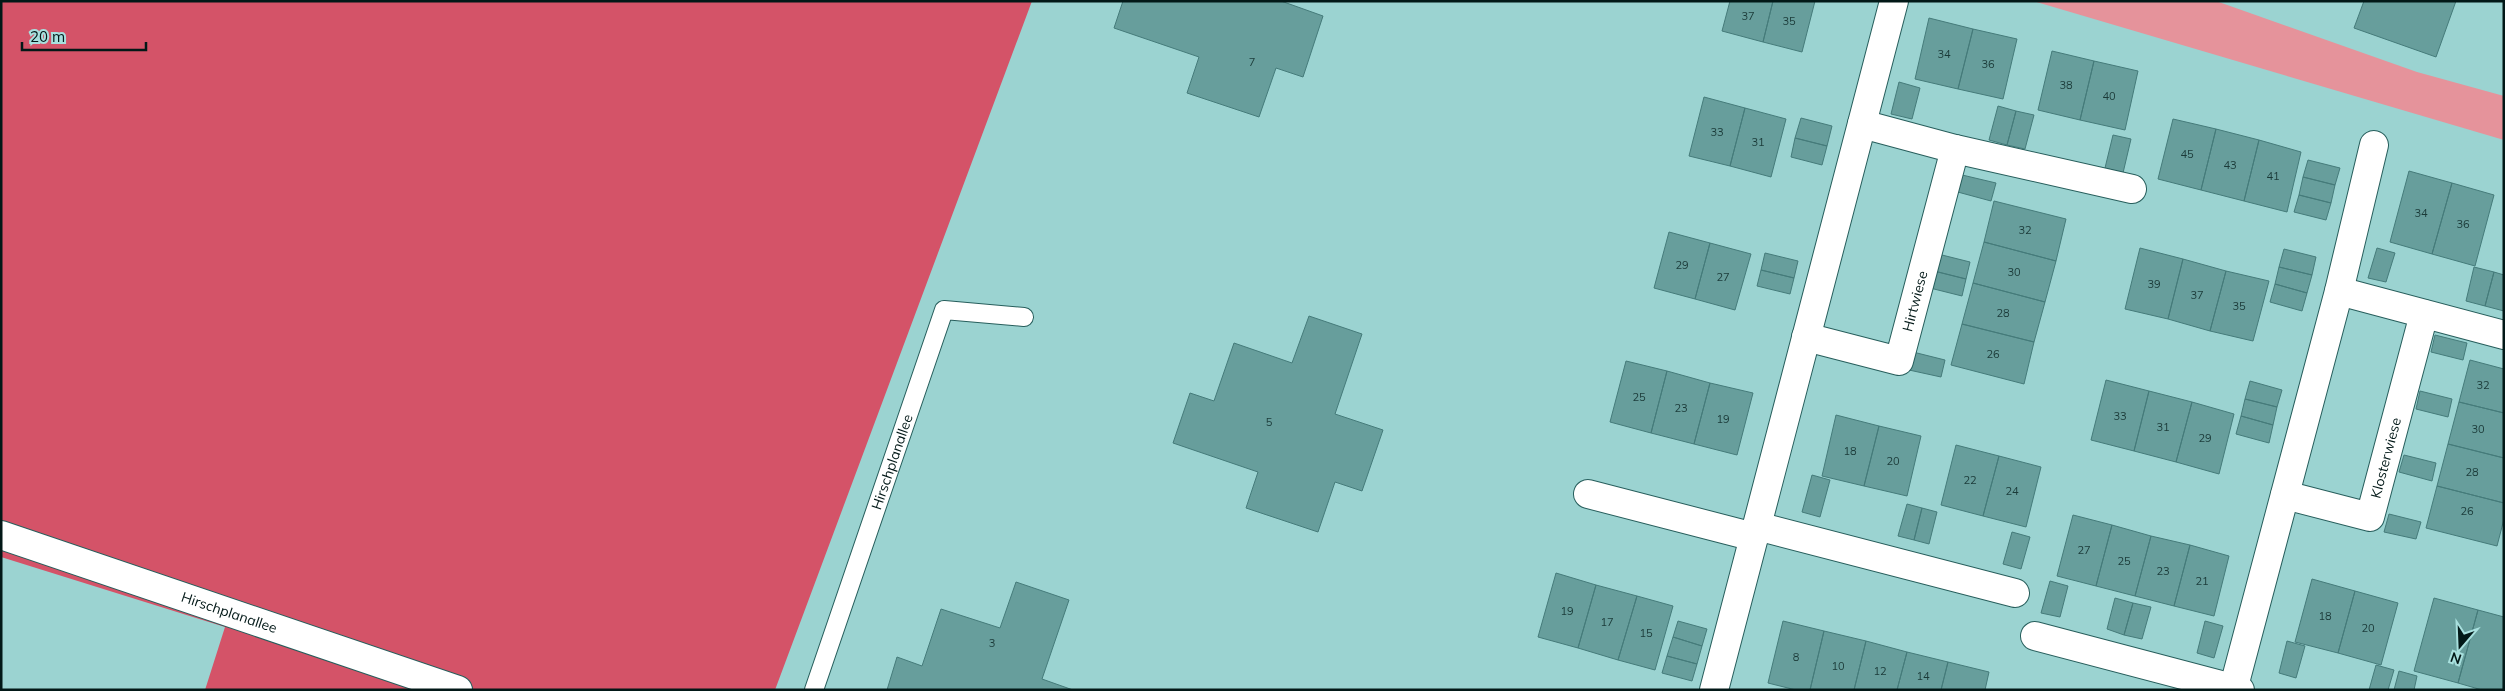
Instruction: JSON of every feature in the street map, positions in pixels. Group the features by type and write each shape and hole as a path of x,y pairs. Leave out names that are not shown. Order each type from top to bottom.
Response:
{"street":[{"path":"1714,690 1894,1"},
{"path":"1862,124 1955,149 2132,189"},
{"path":"2035,636 2236,689 2339,291 2374,145"},
{"name":"Hirtwiese","path":"1806,337 1899,361 1955,149"},
{"path":"2339,291 2504,335"},
{"name":"Klosterwiese","path":"2285,495 2370,517 2424,314"},
{"path":"1588,494 2015,593"},
{"name":"Hirschplanallee","path":"1,535 458,690"}],"lane":[{"name":"Hirschplanallee","path":"814,690 944,310 1024,317"}],"shaded area":[{"path":"1,1 1032,1 775,690 205,690 225,627 1,557"},
{"path":"2033,1 2216,1 2417,72 2504,96 2504,140"}],"building":[{"path":"1123,1 1281,1 1323,16 1303,77 1276,68 1259,117 1187,93 1199,57 1114,28"},
{"path":"1730,1 1773,1 1763,42 1722,31"},
{"path":"1773,1 1815,1 1802,52 1763,42"},
{"path":"2364,1 2456,1 2436,57 2354,28"},
{"path":"1929,18 1973,29 1958,89 1915,79"},
{"path":"1973,29 2017,39 2003,99 1958,89"},
{"path":"2052,51 2094,61 2080,120 2038,110"},
{"path":"2094,61 2138,71 2125,130 2080,120"},
{"path":"1899,82 1920,88 1912,119 1891,114"},
{"path":"1704,97 1745,108 1730,166 1689,156"},
{"path":"1998,106 2016,111 2007,145 1989,140"},
{"path":"1745,108 1786,119 1771,177 1730,166"},
{"path":"2016,111 2034,115 2025,149 2007,145"},
{"path":"1801,118 1832,126 1827,146 1795,138"},
{"path":"2173,119 2216,129 2201,190 2158,179"},
{"path":"2216,129 2259,140 2244,201 2201,190"},
{"path":"2113,135 2131,139 2123,173 2105,168"},
{"path":"1795,138 1827,146 1822,165 1791,157"},
{"path":"2259,140 2301,152 2287,212 2244,201"},
{"path":"2308,160 2340,168 2335,185 2303,177"},
{"path":"2409,171 2452,183 2432,254 2390,242"},
{"path":"1958,174 1996,183 1991,201 1954,191"},
{"path":"2303,177 2335,185 2331,203 2299,195"},
{"path":"2452,183 2494,195 2475,266 2432,254"},
{"path":"2299,195 2331,203 2326,220 2294,212"},
{"path":"1994,201 2066,219 2056,261 1984,242"},
{"path":"1669,232 1710,243 1695,299 1654,288"},
{"path":"1984,242 2056,261 2045,302 1973,283"},
{"path":"1710,243 1751,254 1735,310 1695,299"},
{"path":"2140,248 2183,259 2168,319 2125,309"},
{"path":"2377,248 2395,253 2386,282 2368,278"},
{"path":"2284,249 2316,257 2312,275 2279,267"},
{"path":"1765,253 1798,261 1794,278 1761,270"},
{"path":"1938,254 1970,262 1966,279 1934,271"},
{"path":"2183,259 2226,271 2210,331 2168,319"},
{"path":"2279,267 2312,275 2307,293 2275,284"},
{"path":"2474,267 2494,272 2485,306 2466,301"},
{"path":"1761,270 1794,278 1790,294 1757,286"},
{"path":"1934,271 1966,279 1962,296 1930,288"},
{"path":"2226,271 2269,281 2253,341 2210,331"},
{"path":"2494,272 2504,275 2504,311 2485,306"},
{"path":"1973,283 2045,302 2034,342 1962,324"},
{"path":"2275,284 2307,293 2302,311 2270,302"},
{"path":"1309,316 1362,334 1335,414 1383,430 1362,491 1335,482 1318,532 1246,508 1258,472 1173,443 1190,393 1214,401 1234,343 1292,363"},
{"path":"1962,324 2034,342 2024,384 1951,365"},
{"path":"2435,335 2467,343 2463,360 2431,352"},
{"path":"1913,352 1945,360 1941,377 1909,370"},
{"path":"2470,360 2504,369 2504,413 2459,402"},
{"path":"1626,361 1667,371 1651,433 1610,422"},
{"path":"1667,371 1710,383 1694,444 1651,433"},
{"path":"2106,380 2149,391 2134,451 2091,440"},
{"path":"2250,381 2282,390 2277,407 2245,399"},
{"path":"1710,383 1753,393 1737,455 1694,444"},
{"path":"2149,391 2192,402 2176,462 2134,451"},
{"path":"2420,391 2452,399 2448,417 2416,409"},
{"path":"2245,399 2277,407 2273,425 2241,416"},
{"path":"2192,402 2234,414 2219,474 2176,462"},
{"path":"2459,402 2504,413 2504,458 2448,444"},
{"path":"1836,415 1879,426 1864,486 1822,476"},
{"path":"2241,416 2273,425 2269,443 2236,434"},
{"path":"1879,426 1921,436 1907,496 1864,486"},
{"path":"2448,444 2504,458 2504,503 2437,486"},
{"path":"1956,445 1999,456 1983,516 1941,505"},
{"path":"2404,455 2436,463 2432,481 2399,472"},
{"path":"1999,456 2041,467 2026,527 1983,516"},
{"path":"1812,475 1830,480 1820,517 1802,512"},
{"path":"2437,486 2504,503 2504,519 2497,546 2426,528"},
{"path":"1907,504 1922,508 1914,540 1898,536"},
{"path":"1922,508 1937,512 1929,544 1914,540"},
{"path":"2389,514 2421,522 2416,539 2384,532"},
{"path":"2073,515 2112,525 2096,586 2057,576"},
{"path":"2112,525 2151,536 2135,596 2096,586"},
{"path":"2012,532 2030,537 2021,569 2003,564"},
{"path":"2151,536 2190,545 2174,606 2135,596"},
{"path":"2190,545 2229,556 2214,616 2174,606"},
{"path":"1556,573 1596,585 1578,648 1538,637"},
{"path":"2312,579 2355,591 2338,653 2295,642"},
{"path":"2050,581 2068,586 2060,617 2041,613"},
{"path":"1016,582 1069,600 1042,679 1073,690 887,690 897,657 922,666 941,609 1000,628"},
{"path":"1596,585 1637,596 1618,660 1578,648"},
{"path":"2355,591 2398,603 2381,665 2338,653"},
{"path":"1637,596 1673,606 1655,670 1618,660"},
{"path":"2115,598 2133,603 2124,635 2107,629"},
{"path":"2434,598 2478,610 2458,683 2414,671"},
{"path":"2133,603 2151,607 2142,639 2124,635"},
{"path":"2478,610 2504,617 2503,690 2482,690 2458,683"},
{"path":"1678,621 1707,629 1702,646 1673,637"},
{"path":"1783,621 1824,631 1810,690 1796,690 1768,683"},
{"path":"2205,621 2223,626 2214,658 2197,653"},
{"path":"1824,631 1866,641 1854,690 1810,690"},
{"path":"1673,637 1702,646 1697,664 1667,656"},
{"path":"1866,641 1907,652 1897,690 1854,690"},
{"path":"2287,641 2305,646 2296,678 2279,673"},
{"path":"1907,652 1948,662 1941,690 1897,690"},
{"path":"1667,656 1697,664 1692,681 1662,673"},
{"path":"1948,662 1989,672 1985,690 1941,690"},
{"path":"2376,665 2394,670 2388,690 2369,690"},
{"path":"2399,671 2417,676 2414,690 2394,690"}]}
